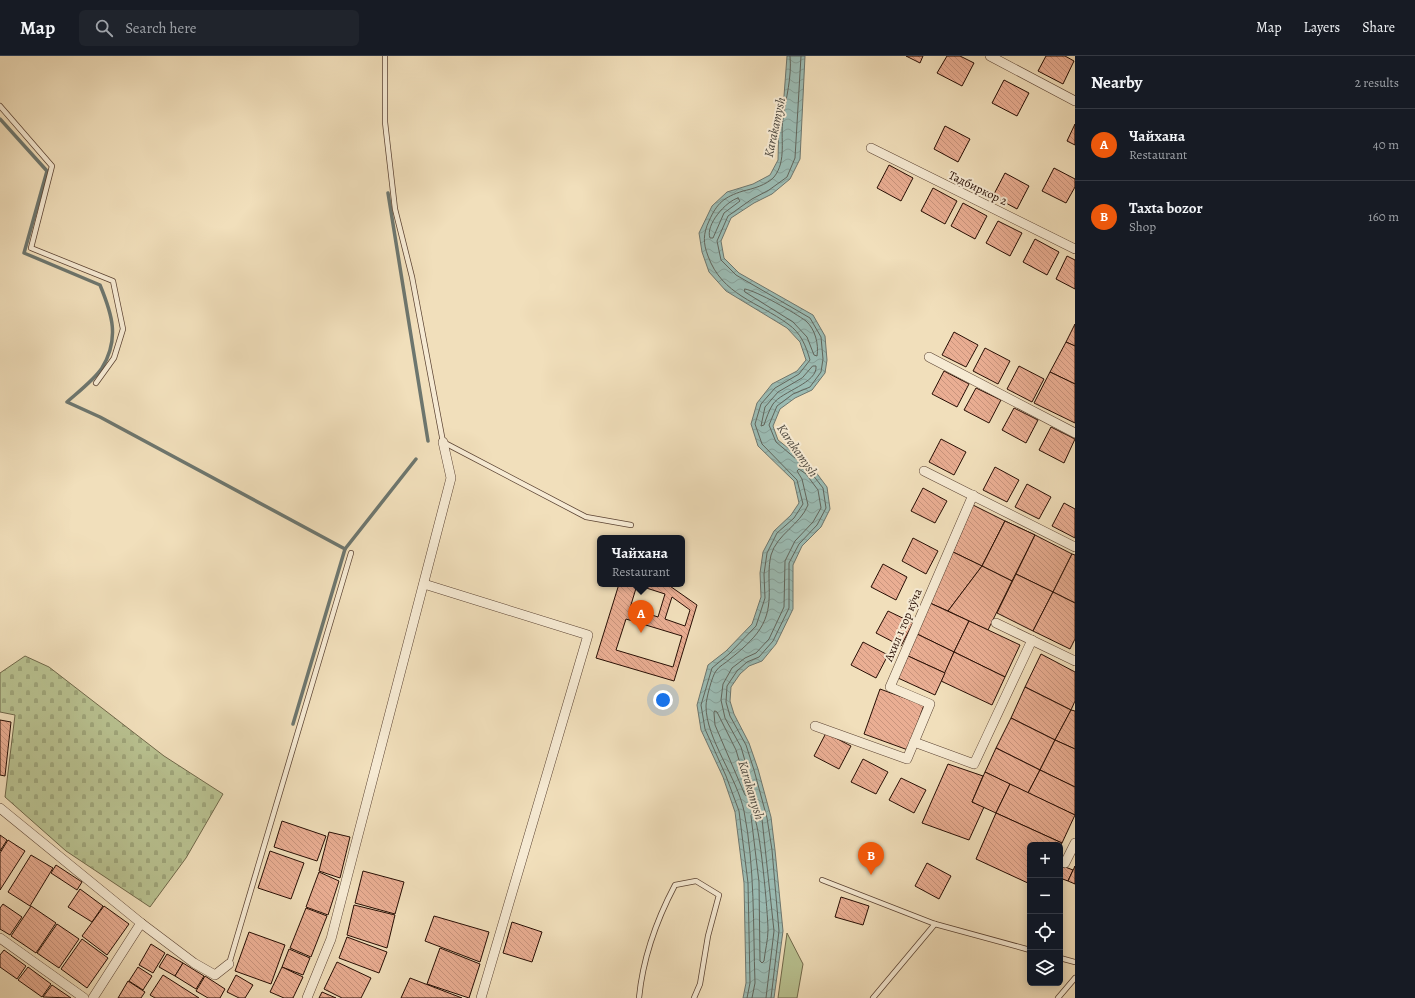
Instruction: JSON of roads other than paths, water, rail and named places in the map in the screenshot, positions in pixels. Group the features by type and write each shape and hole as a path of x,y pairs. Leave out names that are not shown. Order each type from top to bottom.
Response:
{"street":[{"path":"990,56 1075,101"},
{"name":"Тадбиркор 2","path":"871,148 1075,249"},
{"path":"929,357 1075,433"},
{"path":"306,998 331,939 451,478 443,442"},
{"path":"924,471 1075,547"},
{"name":"Ахил 1 тор кўча","path":"815,726 907,759 930,704 890,687 973,496"},
{"path":"424,584 588,635 481,998"},
{"path":"996,623 1075,661"},
{"path":"914,742 974,764 1032,640"},
{"path":"0,808 141,923 194,963 215,975 229,964"},
{"path":"1065,863 1075,843"},
{"path":"93,998 141,923"},
{"path":"0,938 84,998"}],"lane":[{"path":"385,56 385,122 395,209 412,277 443,442 586,517 631,525"},
{"path":"0,106 52,166 31,248 114,281 123,329 114,358 96,383"},
{"path":"229,964 351,553"},
{"path":"822,880 935,924 1027,949"},
{"path":"640,998 642,972 659,914 675,885 696,881 719,895 708,936 700,984 694,998"},
{"path":"873,998 935,924"},
{"path":"1063,959 1075,962"},
{"path":"1058,998 1075,978"}],"water":[{"name":"Karakamysh","path":"787,56 805,56 800,159 790,179 772,194 754,203 731,218 721,241 724,258 739,273 813,315 825,336 827,360 825,373 812,390 795,398 780,409 773,426 778,440 812,467 827,487 830,509 821,527 802,546 793,565 793,609 776,644 762,661 749,666 740,674 731,687 730,701 734,714 749,743 758,769 771,817 783,931 774,998 743,998 746,983 744,883 735,812 723,777 701,730 697,705 708,665 726,651 752,624 761,597 760,573 763,552 774,531 791,515 799,503 794,481 758,446 751,424 757,403 772,384 797,371 806,360 800,342 787,328 726,291 709,272 702,252 699,233 712,206 727,192 753,184 770,175 778,160 779,119 784,96"}],"waterway":[{"path":"0,119 47,171 24,253 100,285 111,316 112,336 108,357 99,372 67,402 100,417 345,549"},
{"path":"388,193 428,441"},
{"path":"293,724 345,549 416,459"}],"place":[{"name":"Чайхана","path":"641,633"},
{"name":"Taxta bozor","path":"871,875"}]}
